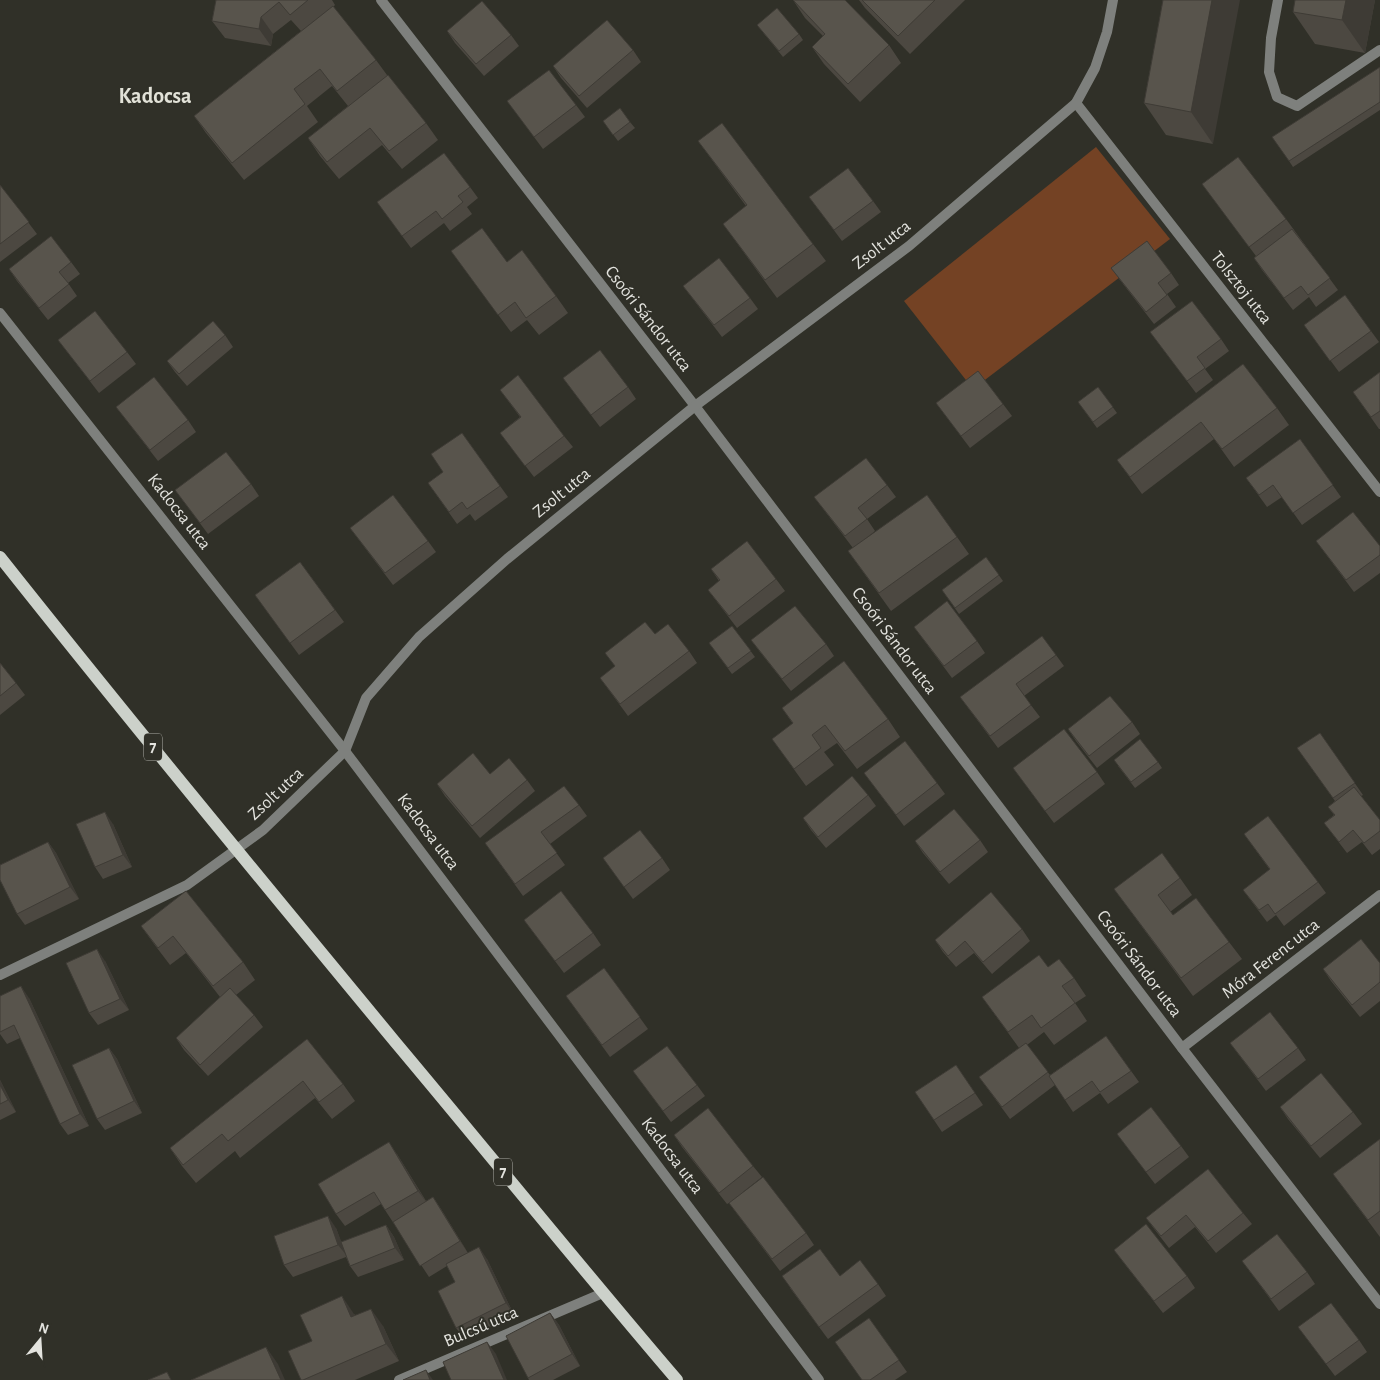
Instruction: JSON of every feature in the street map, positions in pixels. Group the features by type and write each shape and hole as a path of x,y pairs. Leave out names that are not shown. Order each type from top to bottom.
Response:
{"main road":[{"name":"7","path":"0,558 236,849 677,1380"}],"street":[{"name":"Csoóri Sándor utca","path":"381,0 695,406 1182,1048 1380,1304"},
{"name":"Zsolt utca","path":"0,976 187,885 263,830 345,751 366,698 419,637 507,560 695,406 909,246 1076,103 1095,68 1107,32 1113,0"},
{"path":"1278,0 1271,38 1269,72 1277,98 1297,106 1380,50"},
{"name":"Tolsztoj utca","path":"1076,103 1380,492"},
{"name":"Kadocsa utca","path":"0,313 345,751 819,1380"},
{"name":"Móra Ferenc utca","path":"1182,1048 1380,895"},
{"name":"Bulcsú utca","path":"399,1380 603,1293"}],"shaded area":[{"path":"1096,147 1170,239 973,389 904,301"}],"building":[{"path":"216,0 308,0 290,15 279,2 261,17 259,29 212,21"},
{"path":"793,0 845,0 889,45 848,84 812,47 825,34"},
{"path":"862,0 935,0 898,36"},
{"path":"1163,0 1212,0 1191,112 1144,103"},
{"path":"1295,0 1346,0 1342,20 1293,12"},
{"path":"482,1 511,35 476,64 447,31"},
{"path":"333,6 376,60 337,91 320,69 294,89 305,104 232,163 194,116"},
{"path":"777,8 799,34 779,51 757,25"},
{"path":"607,20 633,50 579,96 553,66"},
{"path":"1380,67 1380,102 1289,161 1272,137"},
{"path":"549,70 576,105 534,137 507,101"},
{"path":"388,75 426,123 389,151 370,128 327,162 308,138"},
{"path":"620,108 630,122 613,135 603,121"},
{"path":"722,123 813,244 765,280 723,224 747,205 698,141"},
{"path":"444,153 470,187 458,196 463,202 442,219 436,211 402,236 377,202"},
{"path":"1238,157 1286,219 1249,247 1202,184"},
{"path":"848,168 873,201 834,230 809,197"},
{"path":"0,185 29,222 0,244"},
{"path":"482,228 507,262 522,250 556,296 526,318 515,302 498,315 451,251"},
{"path":"1292,229 1330,278 1308,295 1301,286 1284,298 1254,258"},
{"path":"51,236 71,262 59,272 69,284 39,308 9,269"},
{"path":"1147,241 1171,273 1158,283 1167,295 1146,312 1111,268"},
{"path":"719,258 750,298 714,325 683,286"},
{"path":"1345,295 1371,331 1330,361 1304,325"},
{"path":"1192,301 1221,339 1197,357 1205,368 1187,381 1150,332"},
{"path":"95,311 127,352 90,381 58,340"},
{"path":"213,321 225,335 179,374 167,361"},
{"path":"600,350 628,387 591,415 563,378"},
{"path":"1243,364 1277,408 1222,449 1201,422 1130,477 1117,460"},
{"path":"978,371 1003,404 961,436 936,403"},
{"path":"1380,372 1380,411 1371,417 1353,392"},
{"path":"518,375 564,436 525,466 500,433 521,417 500,390"},
{"path":"154,377 188,420 150,450 116,407"},
{"path":"1098,387 1113,407 1093,422 1078,402"},
{"path":"462,433 500,486 467,509 462,502 449,512 428,483 443,472 431,454"},
{"path":"1300,439 1333,485 1293,513 1273,485 1259,495 1246,478"},
{"path":"226,452 251,484 200,523 175,490"},
{"path":"866,458 887,485 858,508 867,519 845,536 814,497"},
{"path":"393,495 428,541 385,573 350,528"},
{"path":"927,495 957,537 879,593 848,551"},
{"path":"1353,512 1380,546 1380,555 1346,580 1316,541"},
{"path":"747,541 776,579 729,616 708,590 720,580 711,569"},
{"path":"986,557 999,575 955,608 942,590"},
{"path":"300,562 335,610 290,643 255,595"},
{"path":"947,601 977,641 944,666 914,627"},
{"path":"795,606 826,644 782,679 751,640"},
{"path":"645,622 655,634 668,624 689,651 620,704 600,678 615,666 605,653"},
{"path":"732,626 751,651 728,668 709,643"},
{"path":"1042,636 1056,655 1016,684 1031,705 990,736 960,697"},
{"path":"844,661 888,719 845,751 825,725 812,735 821,748 794,769 772,739 793,723 782,708"},
{"path":"0,663 16,683 0,696"},
{"path":"1110,696 1132,722 1089,756 1068,729"},
{"path":"1064,729 1097,772 1045,811 1013,768"},
{"path":"1320,733 1355,783 1333,798 1297,748"},
{"path":"1140,739 1158,762 1131,782 1114,760"},
{"path":"905,741 937,783 896,815 864,773"},
{"path":"473,753 490,774 509,758 527,780 472,826 437,784"},
{"path":"852,776 868,795 818,837 803,818"},
{"path":"564,786 579,805 541,832 557,853 515,884 485,843"},
{"path":"1354,787 1380,820 1380,831 1364,843 1353,830 1339,842 1324,823 1335,815 1328,807"},
{"path":"954,809 980,840 940,872 915,841"},
{"path":"105,812 123,855 95,867 76,824"},
{"path":"1268,816 1318,882 1275,914 1268,904 1259,910 1243,890 1270,869 1244,834"},
{"path":"640,830 662,858 624,887 603,858"},
{"path":"48,842 70,887 17,914 0,880 0,865"},
{"path":"1162,853 1180,878 1158,895 1173,915 1196,898 1229,942 1181,978 1114,889"},
{"path":"186,891 243,962 213,986 173,936 158,948 141,926"},
{"path":"561,891 593,933 555,961 524,920"},
{"path":"991,892 1022,929 983,962 965,941 948,956 935,940"},
{"path":"1361,939 1380,963 1380,982 1352,1005 1323,969"},
{"path":"97,949 120,999 89,1013 66,963"},
{"path":"1039,955 1048,967 1059,959 1074,978 1062,986 1075,1003 1041,1028 1032,1015 1008,1032 982,997"},
{"path":"604,968 640,1017 602,1045 566,996"},
{"path":"21,986 80,1114 60,1124 14,1025 0,1032 0,996"},
{"path":"230,988 254,1015 200,1065 176,1038"},
{"path":"1270,1012 1298,1048 1258,1079 1230,1043"},
{"path":"1106,1036 1131,1071 1100,1092 1092,1081 1065,1100 1049,1076"},
{"path":"307,1039 343,1084 319,1102 303,1081 228,1141 222,1134 183,1165 170,1148"},
{"path":"1026,1043 1048,1072 1002,1107 979,1077"},
{"path":"667,1046 697,1085 663,1111 633,1071"},
{"path":"109,1048 134,1101 97,1119 72,1065"},
{"path":"956,1065 975,1093 934,1120 915,1092"},
{"path":"1321,1073 1353,1112 1311,1146 1280,1107"},
{"path":"0,1085 8,1100 0,1104"},
{"path":"1151,1107 1181,1146 1146,1172 1117,1134"},
{"path":"708,1108 753,1166 719,1193 674,1135"},
{"path":"1380,1139 1380,1211 1368,1220 1333,1174"},
{"path":"389,1142 418,1191 385,1210 374,1192 336,1214 318,1184"},
{"path":"1208,1169 1243,1213 1208,1241 1186,1215 1161,1236 1146,1218"},
{"path":"763,1177 806,1233 772,1259 729,1203"},
{"path":"433,1197 460,1241 420,1266 393,1222"},
{"path":"328,1216 338,1245 284,1265 274,1236"},
{"path":"1146,1224 1187,1276 1154,1301 1114,1250"},
{"path":"386,1225 395,1248 350,1266 341,1242"},
{"path":"1277,1234 1307,1272 1271,1299 1242,1261"},
{"path":"479,1247 506,1303 456,1328 438,1291 455,1282 446,1264"},
{"path":"820,1249 840,1276 860,1260 878,1284 819,1327 782,1276"},
{"path":"342,1296 351,1317 371,1309 386,1344 301,1380 288,1351 312,1341 300,1315"},
{"path":"1331,1303 1359,1340 1326,1364 1298,1327"},
{"path":"550,1313 572,1354 528,1378 506,1336"},
{"path":"869,1318 899,1360 870,1380 862,1380 835,1342"},
{"path":"487,1342 504,1380 451,1380 443,1362"},
{"path":"266,1347 281,1380 191,1380"},
{"path":"426,1370 430,1380 403,1380"},
{"path":"167,1372 171,1380 148,1380"}],"district":[{"name":"Kadocsa","path":"155,96"}]}
